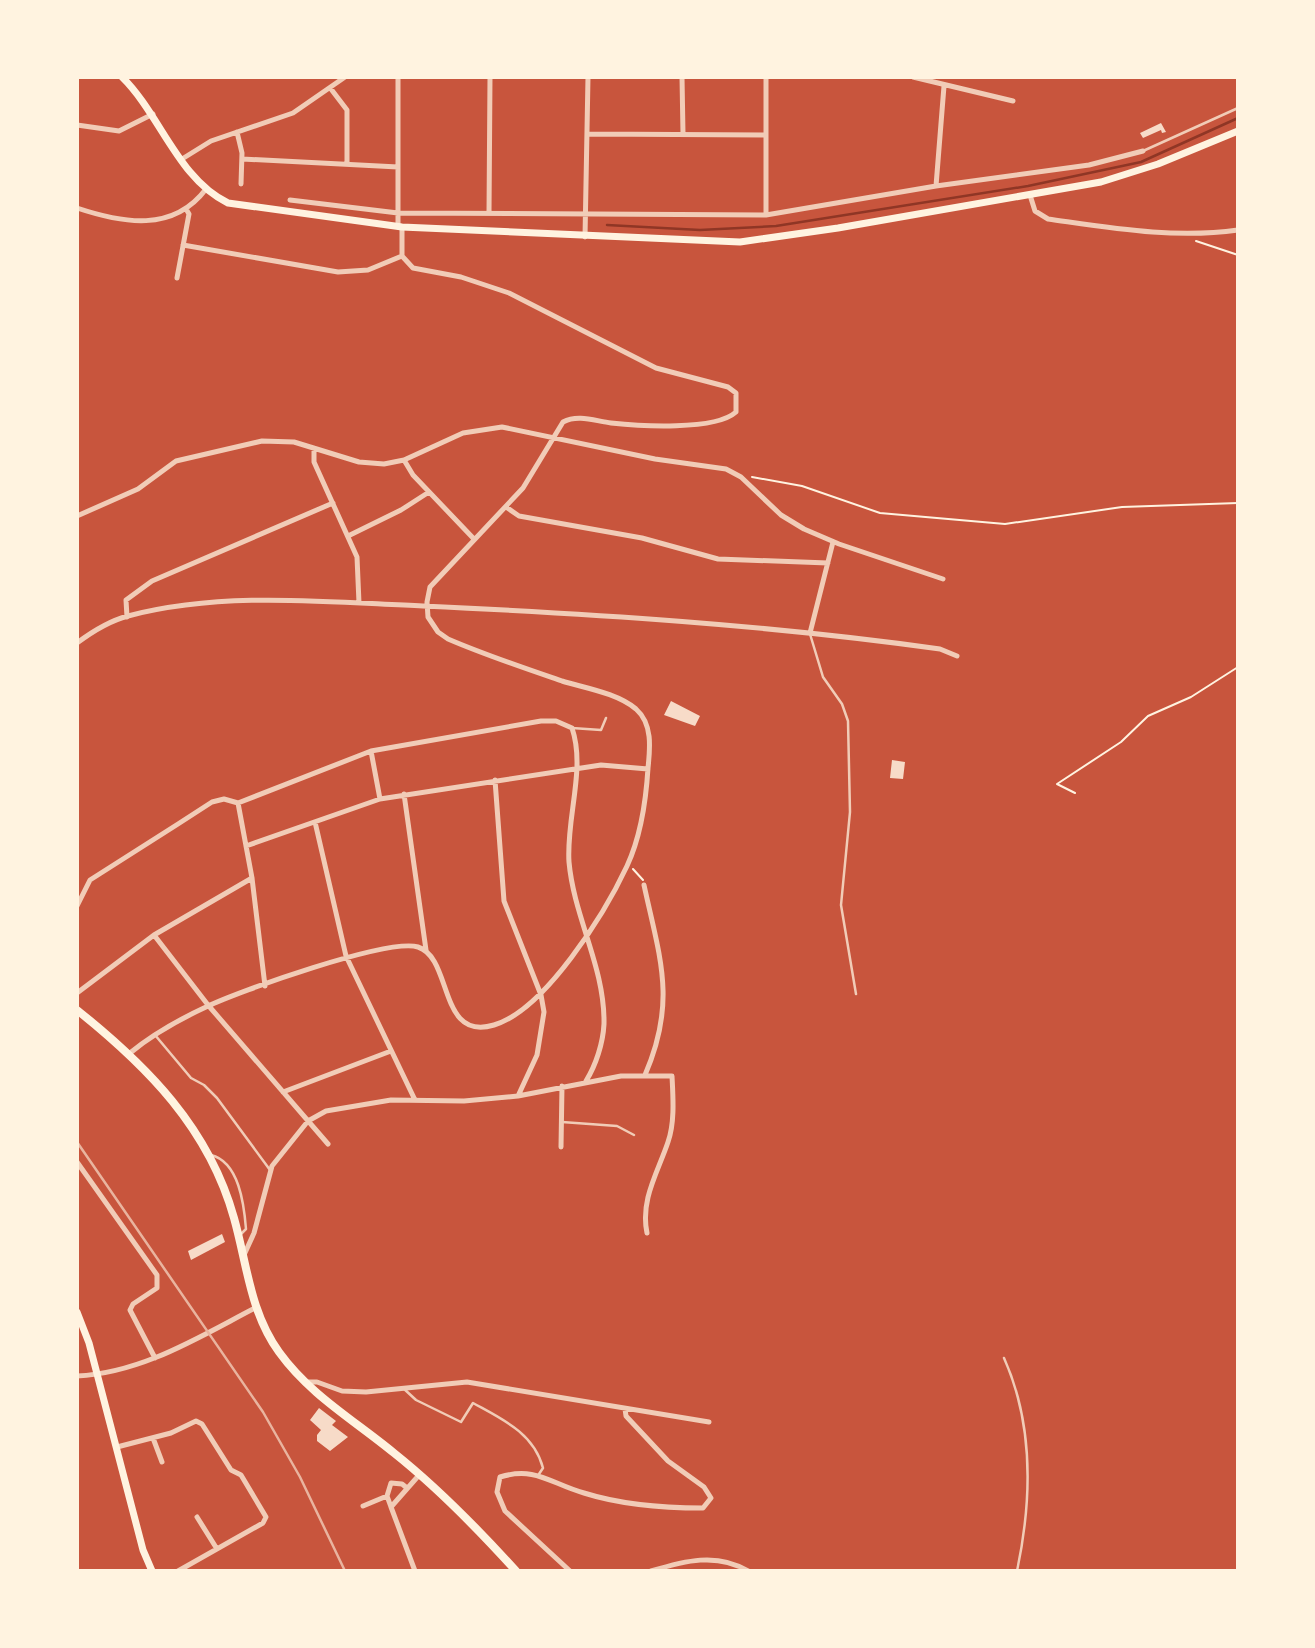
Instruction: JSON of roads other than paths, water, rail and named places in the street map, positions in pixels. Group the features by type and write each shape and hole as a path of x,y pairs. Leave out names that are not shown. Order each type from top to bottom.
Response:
{"main road":[{"path":"122,77 153,114 181,159 206,189 232,205 400,227 585,237 750,242 1030,195 1127,175 1238,131"},
{"path":"77,1010 130,1053 176,1103 209,1154 223,1183 255,1308 277,1350 307,1382 440,1492 516,1571"},
{"path":"77,1312 98,1375 143,1550 152,1571"}],"street":[{"path":"181,159 206,143 293,113 345,77"},
{"path":"398,77 398,213 402,257 413,268 461,277 509,293 656,368 730,388 738,401 736,412 724,420 651,425 572,418 561,424 527,482 433,583 427,607 433,626 448,639 609,696 636,709 647,723 650,744 648,769 639,833 627,866 562,973 541,995 504,1022 490,1027 466,1023 451,1005 439,971 426,950 404,794"},
{"path":"489,213 490,77"},
{"path":"585,237 588,77"},
{"path":"682,77 683,134"},
{"path":"766,77 766,215"},
{"path":"914,77 1013,102"},
{"path":"936,186 944,86"},
{"path":"331,89 347,110 347,163"},
{"path":"77,125 119,131 153,114"},
{"path":"237,132 242,159 241,184"},
{"path":"588,134 766,135"},
{"path":"290,200 398,213 766,215 936,186 1089,164 1143,151"},
{"path":"242,159 398,167"},
{"path":"77,208 115,220 134,222 162,218 186,209 206,189"},
{"path":"1030,195 1035,211 1048,219 1136,232 1190,235 1238,230"},
{"path":"177,278 189,214 186,209"},
{"path":"183,245 338,272 368,270 402,257"},
{"path":"77,516 124,496 171,463 271,440 294,442 367,463 404,460 454,436 482,429 511,428 655,459 726,469 741,477 781,515 833,542 943,579"},
{"path":"314,448 314,462 357,557 359,604"},
{"path":"404,460 429,492 474,539"},
{"path":"348,536 401,510 429,492"},
{"path":"127,617 126,600 152,581 332,503"},
{"path":"506,507 519,516 650,540 718,559 828,563"},
{"path":"810,633 833,542"},
{"path":"77,643 98,628 127,617 164,609 241,603 359,604 555,611 810,633 940,649 957,656"},
{"path":"77,906 90,880 212,802 223,799 238,803 371,751 541,721 556,722 572,728 577,743 568,844 573,892 599,981 604,1028 597,1057 586,1081"},
{"path":"371,751 380,799"},
{"path":"246,846 380,799 404,794 576,768 624,765 648,769"},
{"path":"495,780 504,901 541,995 543,1028 537,1055 518,1096"},
{"path":"238,803 252,878 265,986"},
{"path":"315,822 346,956 415,1100"},
{"path":"77,993 154,935 252,878"},
{"path":"644,885 664,982 664,1020 645,1074"},
{"path":"154,935 208,1005 328,1144"},
{"path":"130,1053 154,1033 208,1005 346,956 398,946 416,946 426,950"},
{"path":"283,1092 391,1051"},
{"path":"243,1258 254,1233 270,1170 308,1121 343,1106 518,1096 586,1081 645,1074 672,1076 673,1098 669,1139 647,1202 647,1233"},
{"path":"561,1147 562,1086"},
{"path":"77,1162 157,1275 157,1288 130,1310 155,1358"},
{"path":"77,1376 98,1375 155,1358 255,1308"},
{"path":"307,1382 342,1391 366,1392 467,1382 709,1422"},
{"path":"570,1571 505,1511 497,1492 500,1477 520,1471 539,1475 583,1493 630,1503 703,1508 711,1498 704,1487 668,1461 625,1416 625,1409"},
{"path":"117,1447 172,1433 196,1421 202,1424 232,1469 241,1475 264,1509 267,1517 262,1523 178,1571"},
{"path":"153,1438 162,1462"},
{"path":"390,1507 419,1474"},
{"path":"407,1488 402,1484 391,1483 387,1496 415,1571"},
{"path":"363,1506 387,1496"},
{"path":"197,1517 217,1549"},
{"path":"651,1571 716,1559 748,1571"}],"lane":[{"path":"1143,151 1238,108"},
{"path":"810,633 823,677 848,716 849,812 841,905 856,993"},
{"path":"572,728 601,730 606,718"},
{"path":"154,1033 191,1078 204,1085 217,1098 270,1170"},
{"path":"562,1122 617,1126 634,1135"},
{"path":"209,1154 226,1162 234,1173 246,1220 246,1229 238,1236"},
{"path":"1004,1358 1022,1402 1027,1430 1027,1487 1017,1571"},
{"path":"403,1388 416,1400 461,1422 473,1403 513,1426 534,1445 542,1468 539,1475"}],"waterway":[{"path":"607,225 700,230 776,226 1028,186 1141,162 1238,118"}],"railway":[{"path":"77,1142 263,1412 300,1477 345,1571"}]}
